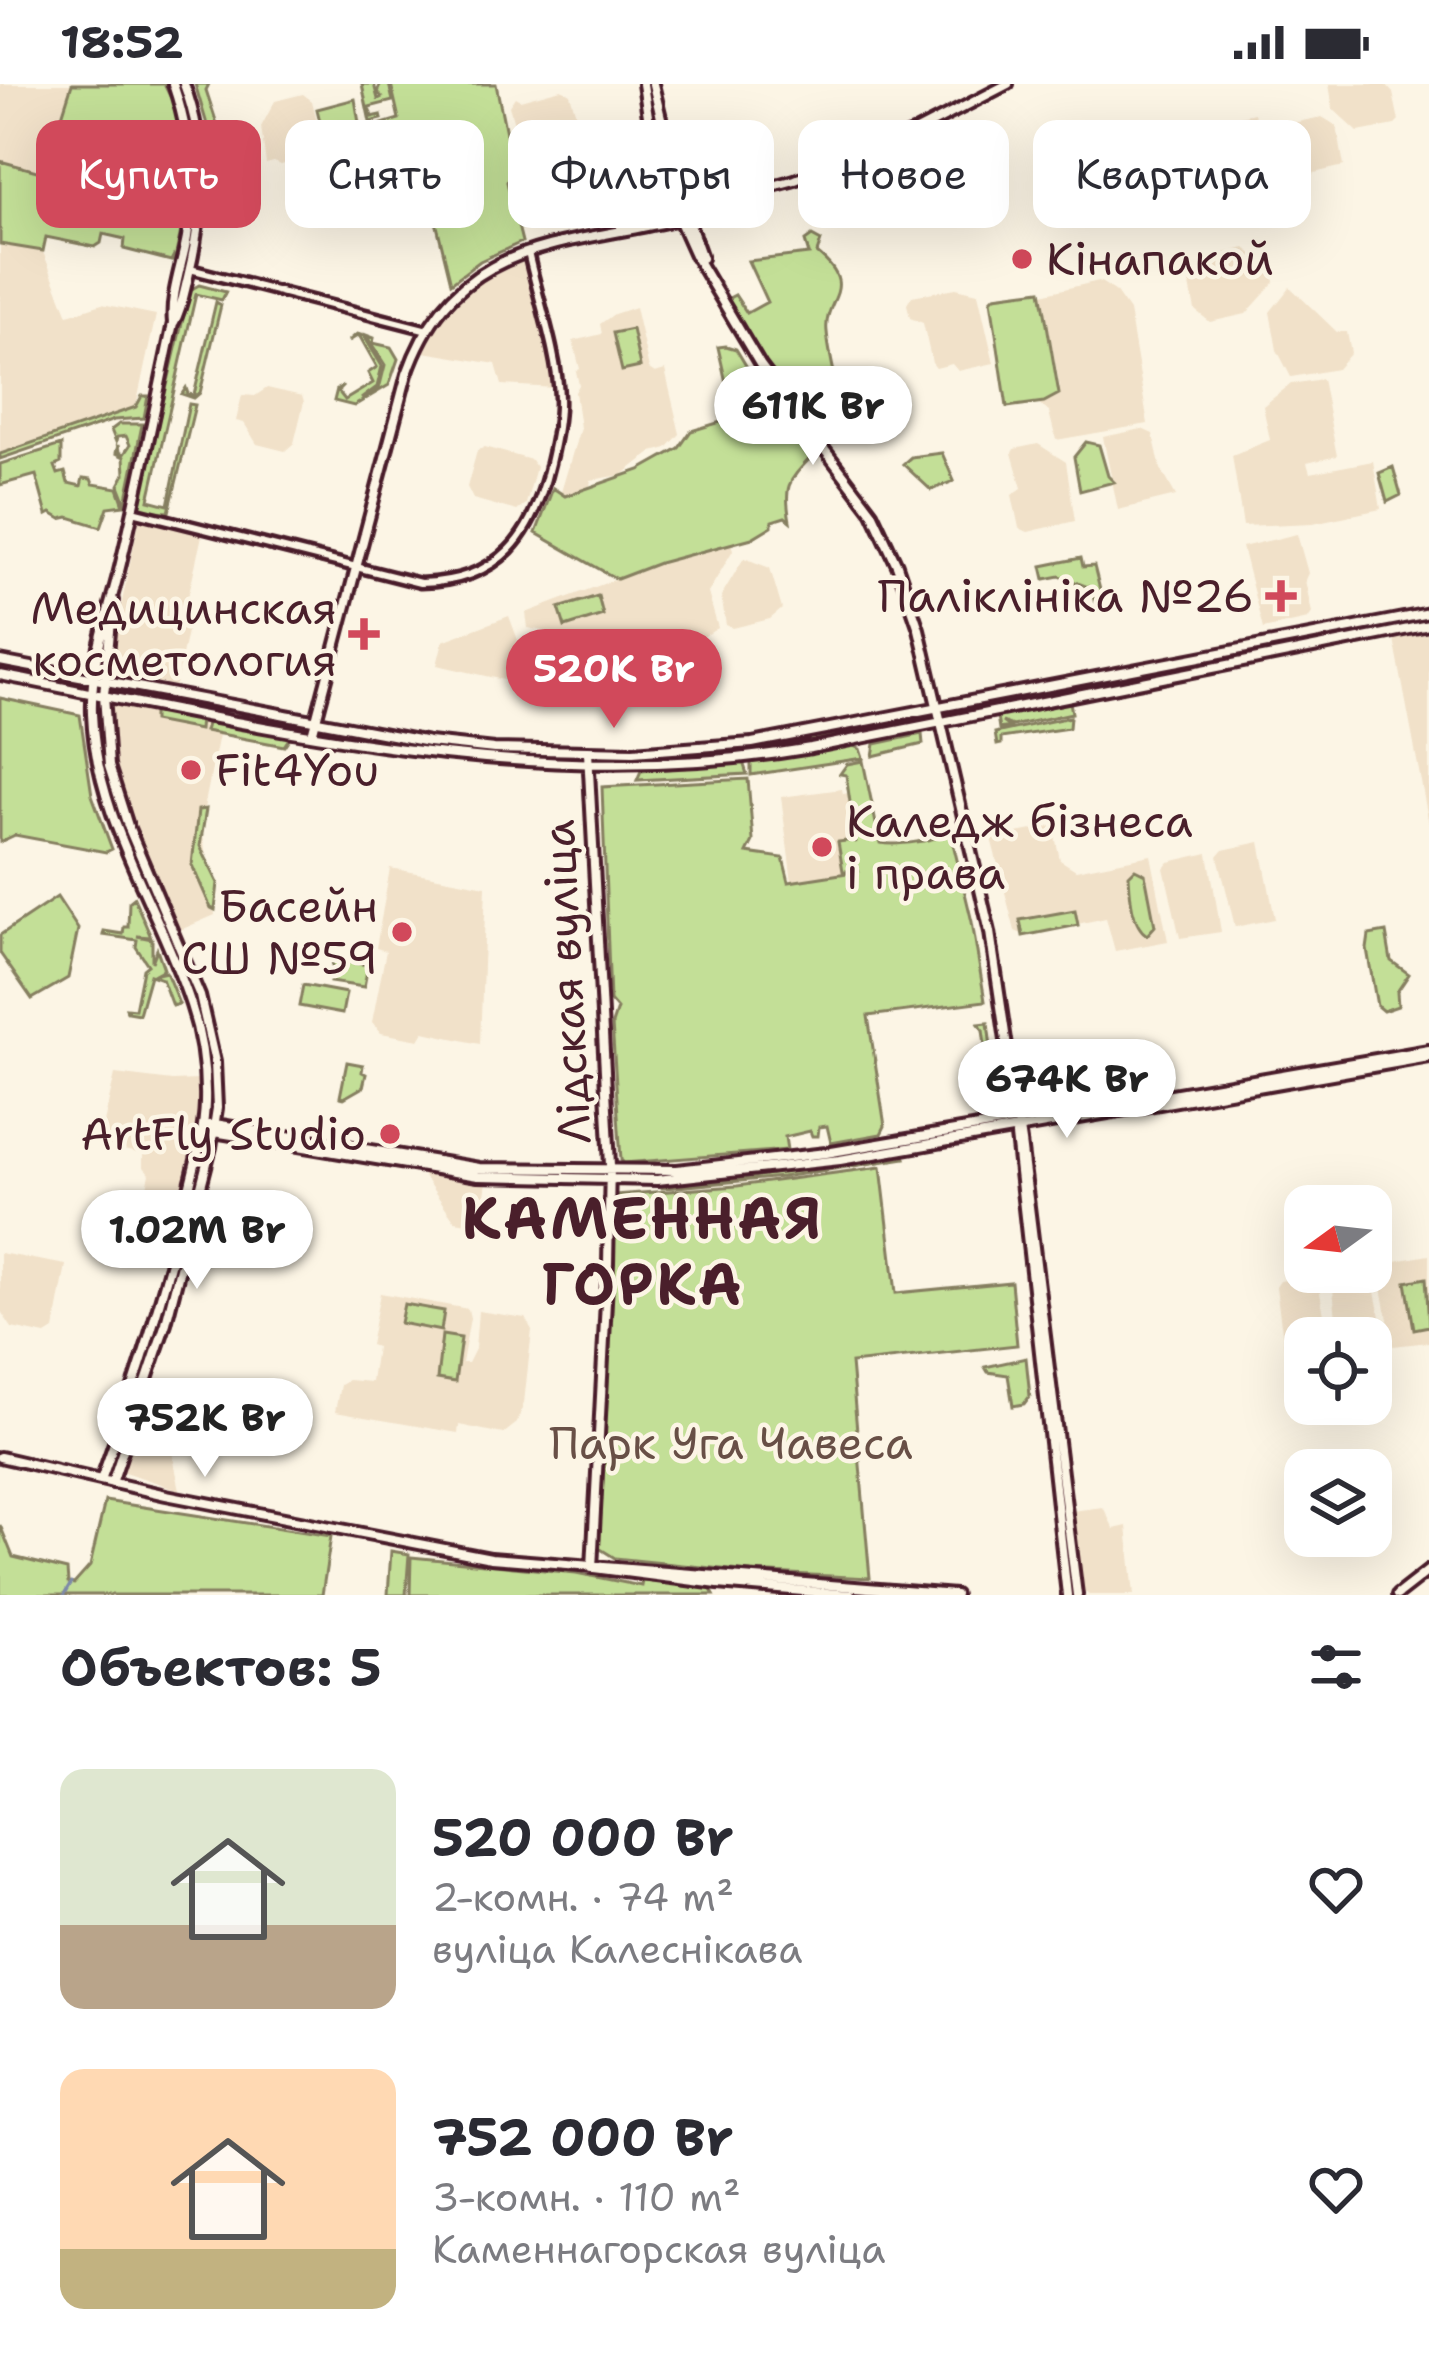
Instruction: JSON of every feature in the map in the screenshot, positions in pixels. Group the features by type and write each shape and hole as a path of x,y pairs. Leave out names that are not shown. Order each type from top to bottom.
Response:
{"main road":[{"path":"173,84 186,127 190,166 186,268"},
{"path":"107,1481 155,1321 202,1126 204,1069 197,1026 104,792 93,734 92,693 101,627 113,599 201,206 197,129 184,84"},
{"path":"643,84 648,120"},
{"path":"653,84 661,120"},
{"path":"774,185 899,140 1008,84"},
{"path":"312,735 407,374 424,329 465,284 487,269 528,252 628,228"},
{"path":"687,228 711,282 778,388 859,493 910,598 990,932 1024,1160 1077,1595"},
{"path":"107,1481 166,1323 215,1128 216,1081 208,1022 116,791 106,751 104,695 113,599"},
{"path":"0,661 428,742 588,752 670,751 752,743 1429,613"},
{"path":"0,675 431,755 588,767 747,758 1429,625"},
{"name":"Лідская вуліца","path":"588,752 609,1176 592,1568"},
{"path":"151,910 161,905"},
{"path":"202,1126 443,1167 609,1176 721,1176 1429,1053"},
{"path":"1016,1124 1067,1595"},
{"path":"0,1457 455,1552 718,1585 851,1595"},
{"path":"592,1568 955,1595"},
{"path":"1397,1595 1429,1570"}],"street":[{"path":"133,511 420,583 455,580 496,562 526,531 543,492 558,419 559,390 528,252"},
{"path":"186,268 424,329"}],"shaded area":[{"path":"0,84 71,84 60,120 36,120 36,171 0,160"},
{"path":"1329,84 1385,84 1393,93 1399,121 1358,132 1333,109"},
{"path":"561,89 570,94 578,120 513,120 509,106 515,97 520,100"},
{"path":"303,94 312,101 317,120 285,120 285,164 281,165 266,164 261,127 275,101"},
{"path":"1254,113 1256,120 1222,120"},
{"path":"1322,117 1337,126 1344,166 1311,176 1311,120 1307,120"},
{"path":"0,244 43,252 68,315 102,304 156,315 136,406 0,454"},
{"path":"1245,248 1273,270 1275,282 1246,314 1210,322 1195,310 1189,280 1203,258"},
{"path":"521,258 527,265 556,388 502,385 496,364 418,351 434,325 479,282"},
{"path":"1099,281 1115,291 1129,311 1148,424 1056,440 1049,412 1038,403 1051,400 1060,388 1042,294"},
{"path":"1290,287 1337,332 1347,332 1351,353 1337,369 1291,377 1277,350 1270,312"},
{"path":"956,288 978,293 994,363 958,371 952,364 936,368 932,363 923,323 910,318 907,304 912,296"},
{"path":"635,307 649,369 655,373 665,370 680,434 667,448 652,452 622,475 591,480 590,486 564,496 561,492 580,428 575,392 580,369 573,341 602,334 600,324"},
{"path":"1322,379 1337,456 1307,463 1310,473 1373,461 1381,509 1313,523 1243,526 1232,455 1270,440 1263,406 1291,384"},
{"path":"267,388 302,396 304,402 294,443 285,451 257,444 244,423 236,421 242,395 255,396"},
{"path":"1142,429 1153,434 1161,469 1176,496 1118,510 1103,437"},
{"path":"1038,444 1066,462 1075,521 1028,532 1019,528 1012,495 1022,488 1012,453"},
{"path":"485,447 531,460 536,467 526,504 517,511 473,499 467,487 477,451"},
{"path":"140,516 203,531 184,615 190,617 175,689 127,679 110,658"},
{"name":"Паліклініка №26","path":"1297,534 1312,613 1308,619 1263,629 1242,547"},
{"path":"731,543 733,550 708,593 718,628 693,643 684,637 665,642 661,651 606,664 600,642 528,628 526,613 659,563"},
{"path":"744,558 770,568 782,609 770,619 733,628 726,625 721,596"},
{"path":"509,616 518,640 509,681 437,665 443,641"},
{"path":"1429,633 1429,824 1394,639"},
{"path":"117,702 222,720 201,823 215,915 178,931 128,817 113,759 108,712"},
{"name":"Каледж бізнеса і права","path":"842,789 843,794 849,793 860,871 792,882 781,797"},
{"path":"1053,826 1060,860 1076,870 1151,855 1168,941 1115,951 1106,918 1024,935 1015,931 991,838"},
{"path":"1260,842 1275,919 1235,927 1218,856 1223,850"},
{"path":"1208,853 1221,932 1180,938 1164,868 1169,862"},
{"path":"390,868 486,886 480,1044 424,1032 419,1040 381,1033 372,1022 386,951 376,948"},
{"path":"115,1074 199,1080 197,1145 176,1227 140,1218 150,1174 143,1166 143,1154 99,1145"},
{"path":"422,1174 487,1181 481,1225 455,1221"},
{"path":"0,1253 66,1265 54,1330 46,1335 12,1328 0,1310"},
{"path":"1429,1255 1429,1342 1393,1346 1392,1317 1388,1317 1383,1293 1392,1293 1392,1262"},
{"path":"1284,1280 1284,1293 1320,1293 1324,1317 1284,1317 1284,1347 1276,1287"},
{"path":"380,1293 468,1309 462,1363 468,1363 475,1349 478,1311 525,1318 532,1330 524,1403 517,1423 503,1434 459,1425 458,1433 335,1412 340,1385 348,1380 371,1382 376,1347 370,1345"},
{"path":"1333,1293 1375,1293 1380,1317 1336,1317"},
{"path":"148,1400 162,1404 180,1490 124,1472"},
{"path":"1103,1507 1114,1529 1127,1526 1134,1595 1089,1595 1082,1590 1072,1511"}],"green space":[{"path":"72,84 164,84 177,120 61,120"},
{"path":"195,84 209,84 206,90 216,120 206,120"},
{"path":"362,84 374,84 378,99 381,84 389,84 393,101 369,107 372,117 381,115 382,119 370,120"},
{"path":"391,84 496,84 508,143 508,228 518,228 522,242 480,261 451,283 438,228 484,228 484,120 399,119"},
{"path":"355,99 358,120 320,120 317,109"},
{"path":"0,161 36,171 36,228 182,228 174,263 173,257 171,261 124,249 125,239 103,234 95,247 46,237 43,251 0,244"},
{"path":"812,236 821,241 817,253 837,276 827,332 840,402 828,392 812,402 818,413 812,424 725,300 735,295 747,313 767,302 748,261 809,254 805,241"},
{"path":"199,285 226,292 222,300 196,294 149,500 168,505 189,404 195,405 169,512 142,510 139,502 190,290"},
{"path":"1041,290 1059,394 1044,402 1007,407 991,300"},
{"path":"216,302 221,305 200,393 194,398 182,394 186,388 194,395"},
{"path":"632,329 640,367 622,371 613,333"},
{"path":"357,334 364,336 382,366 377,387 361,399 379,389 385,365 366,335 374,338 373,343 391,347 398,359 389,385 354,406 334,401 337,389 343,386 338,391 345,400 373,383 368,373 377,367 359,335 349,341"},
{"path":"718,347 736,349 771,407 778,406 815,453 790,483 790,521 785,517 772,521 772,526 752,538 617,579 536,533 553,488 565,496 640,470 679,448 691,431 734,418"},
{"path":"142,396 148,396 144,418 114,420 0,459 0,454 136,407"},
{"path":"119,424 143,424 126,503 119,485 125,474 124,457 116,453 118,445 124,454 130,445 126,436 117,437 116,442 111,430"},
{"path":"1086,442 1099,445 1114,482 1080,491 1074,457"},
{"path":"61,445 61,463 55,466 58,474 65,472 68,483 81,486 83,478 118,488 124,505 108,507 101,527 47,515 36,475 0,485 0,464"},
{"path":"942,453 954,481 931,490 903,464 911,457"},
{"path":"1393,467 1401,495 1387,502 1379,473"},
{"path":"1081,558 1083,567 1094,566 1103,602 1095,604 1091,588 1060,576 1045,579 1042,566"},
{"path":"598,596 603,615 565,627 559,608"},
{"path":"0,698 80,715 92,795 112,849 106,852 15,835 0,842"},
{"path":"1070,702 1072,713 1012,726 1002,722 1009,727 999,729 997,716"},
{"path":"153,709 200,718 199,730 153,721"},
{"path":"1070,717 1069,728 1001,738 997,745 995,733"},
{"path":"916,718 917,722 816,745 604,763 604,758 742,749"},
{"path":"208,720 290,737 284,746 205,731"},
{"path":"336,728 403,741 572,754 572,760 418,750 335,735"},
{"path":"922,734 923,744 873,756 875,744"},
{"path":"851,745 860,749 863,758 751,775 754,761"},
{"path":"863,761 880,843 917,842 950,831 985,1001 868,1016 885,1126 881,1134 831,1143 827,1126 819,1127 818,1136 810,1131 785,1137 787,1150 624,1163 612,1024 617,1009 610,1001 602,787 748,779 753,841 747,853 783,858 789,882 860,871 843,871 838,842 856,843 846,775 840,774 847,764"},
{"path":"743,762 747,774 637,780 641,771"},
{"path":"206,809 200,846 218,883 215,910 192,865 198,810"},
{"path":"1135,869 1145,874 1155,926 1147,935 1132,908 1129,875"},
{"path":"57,897 78,929 68,978 32,999 0,953 0,935"},
{"path":"134,898 151,937 137,936 152,939 152,962 157,949 164,969 153,975 166,972 179,1004 172,1006 162,979 150,975 139,1014 126,1008 135,1009 143,969 148,965 136,947 137,940 103,935 104,931 123,934 128,927 129,902"},
{"path":"1075,910 1078,925 1023,936 1020,920"},
{"path":"1386,932 1391,961 1409,974 1397,992 1398,1006 1383,1011 1377,1006 1367,949 1369,935"},
{"path":"333,960 368,965 364,987 330,982"},
{"path":"303,985 346,993 342,1014 299,1006"},
{"path":"988,1023 998,1107 989,1110 984,1106 992,1100 979,1024"},
{"path":"347,1062 363,1065 366,1074 363,1087 344,1098 340,1097"},
{"path":"903,1153 905,1158 782,1177 661,1185 746,1178"},
{"name":"Парк Уга Чавеса","path":"881,1167 896,1293 1011,1282 1017,1345 851,1363 870,1578 615,1558 599,1548 615,1195 737,1186"},
{"path":"1426,1278 1429,1326 1414,1329 1406,1282"},
{"path":"404,1304 444,1311 441,1331 400,1323"},
{"path":"442,1335 461,1338 455,1382 437,1379"},
{"path":"1026,1358 1030,1396 1024,1404 1013,1406 1008,1375 988,1372 985,1367"},
{"path":"105,1501 331,1536 322,1595 0,1595 0,1525 13,1557 67,1570 68,1583 74,1584 90,1566"},
{"path":"391,1551 409,1554 406,1595 388,1595"},
{"path":"411,1557 576,1573 641,1586 642,1581 709,1586 714,1595 410,1595"}],"waterway":[{"path":"64,1595 71,1583"}],"place":[{"name":"Кінапакой","path":"1022,259"},
{"name":"Паліклініка №26","path":"1281,596"},
{"name":"Медицинская косметология","path":"364,634"},
{"name":"Fit4You","path":"191,770"},
{"name":"Каледж бізнеса і права","path":"822,847"},
{"name":"Басейн СШ №59","path":"402,932"},
{"name":"ArtFly Studio","path":"390,1134"}],"district":[{"name":"КАМЕННАЯ ГОРКА","path":"643,1251"}]}
